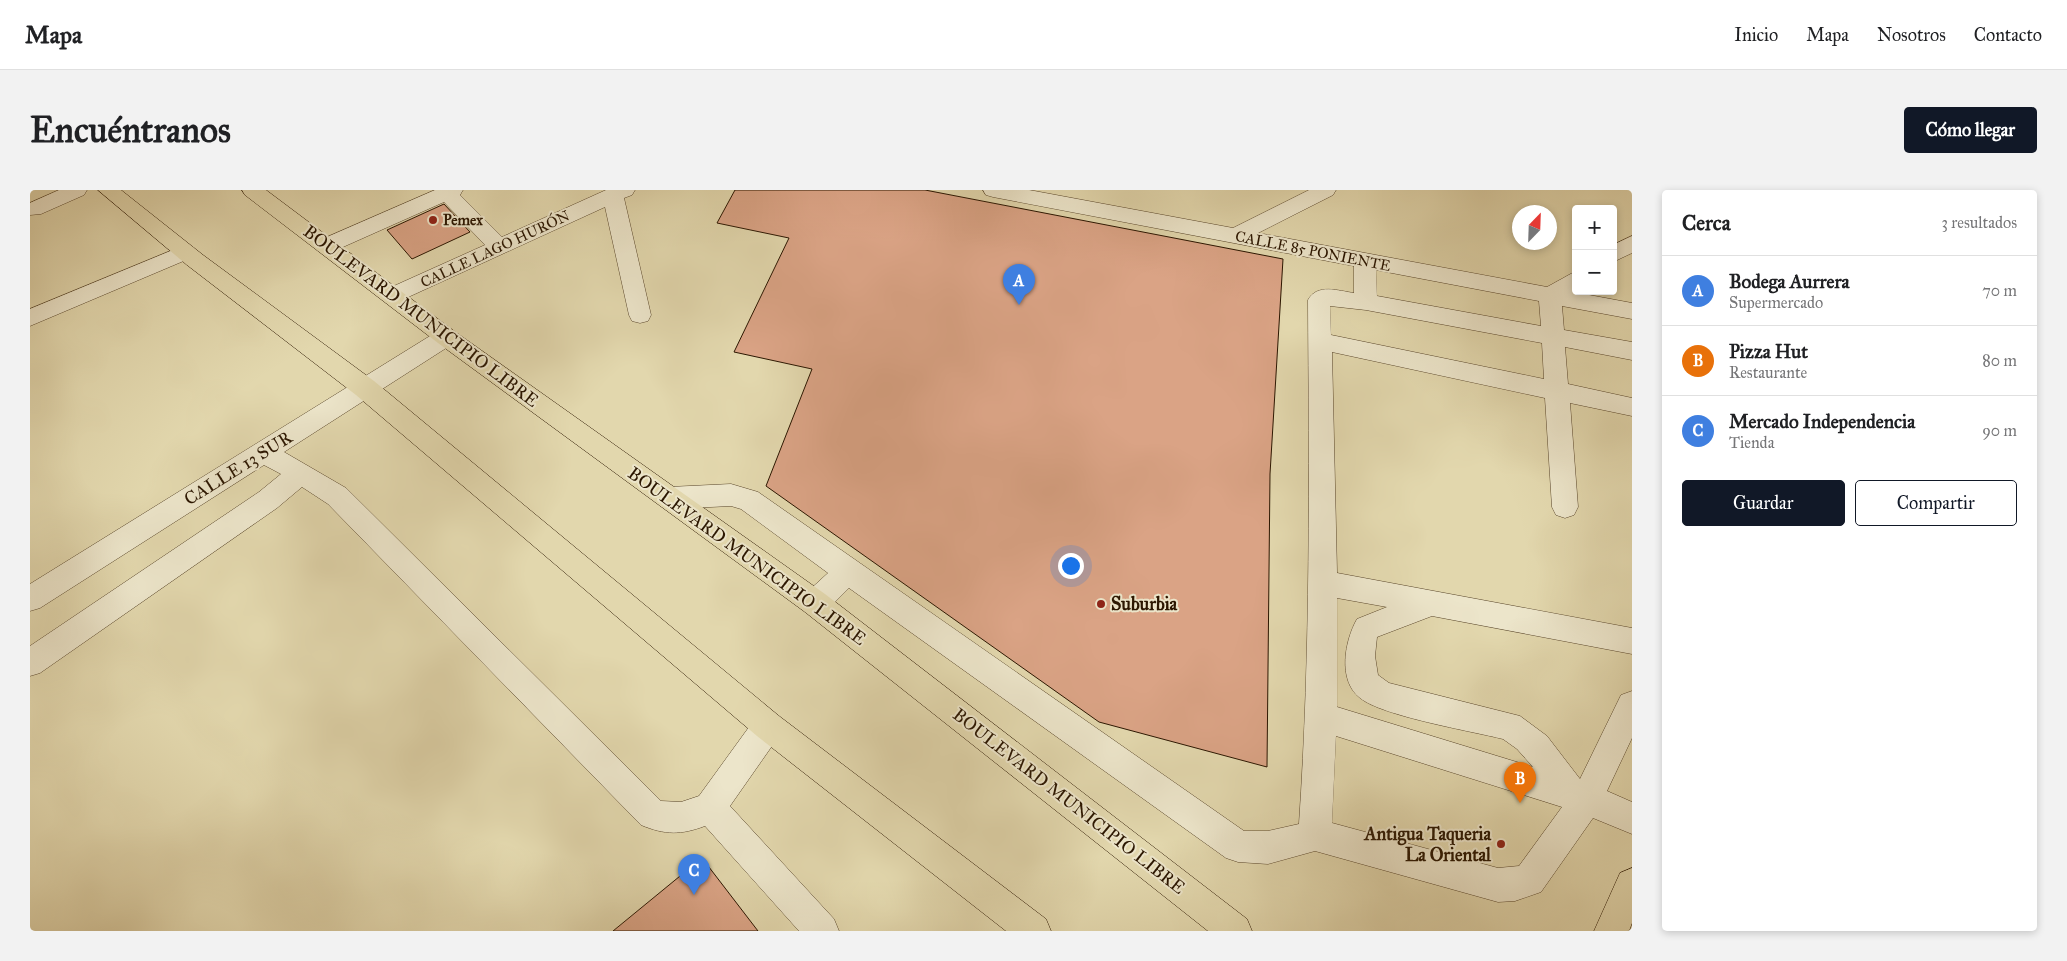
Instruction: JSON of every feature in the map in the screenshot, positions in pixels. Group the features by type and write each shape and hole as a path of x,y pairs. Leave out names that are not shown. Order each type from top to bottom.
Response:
{"main road":[{"path":"108,190 185,252 365,388 768,726 1034,931"},
{"name":"BOULEVARD MUNICIPIO LIBRE","path":"252,190 446,337 815,603 1235,931"},
{"path":"1611,928 1632,885"}],"street":[{"path":"34,209 77,190"},
{"name":"CALLE 85 PONIENTE","path":"993,190 1632,311"},
{"path":"1235,236 1326,190"},
{"path":"326,246 450,191 499,247"},
{"path":"613,192 640,315"},
{"name":"CALLE LAGO HURÓN","path":"393,296 613,192"},
{"path":"1617,252 1632,243"},
{"path":"30,318 185,252"},
{"path":"1365,260 1366,302"},
{"path":"1565,508 1550,296 1572,282"},
{"path":"1316,835 1322,717 1319,300 1324,297 1366,302 1632,351"},
{"name":"CALLE 13 SUR","path":"30,599 446,337"},
{"path":"1319,341 1632,407"},
{"path":"262,452 301,473 337,496 652,814 666,819 678,820 710,808 768,726"},
{"path":"30,663 268,500 301,473"},
{"path":"669,498 731,495 749,500 848,572 1238,846 1254,849 1276,848 1316,835 1498,885 1515,884 1529,880 1632,705"},
{"path":"815,603 848,572"},
{"path":"1322,583 1632,641"},
{"path":"1432,603 1367,628 1362,634 1362,675 1368,687 1384,696 1508,726 1524,733 1536,744 1579,796"},
{"path":"1322,717 1579,796 1632,818"},
{"path":"710,808 822,931"}],"building":[{"path":"735,190 925,190 1283,259 1270,474 1267,767 1099,722 766,486 812,369 734,352 789,238 717,223"},
{"name":"Pemex","path":"444,204 470,232 412,259 387,230"},
{"path":"702,858 758,931 613,931"}],"place":[{"name":"Pemex","path":"433,220"},
{"name":"Bodega Aurrera","path":"1019,305"},
{"name":"Suburbia","path":"1101,604"},
{"name":"Pizza Hut","path":"1520,803"},
{"name":"Antigua Taqueria La Oriental","path":"1501,844"},
{"name":"Mercado Independencia","path":"694,895"}]}
